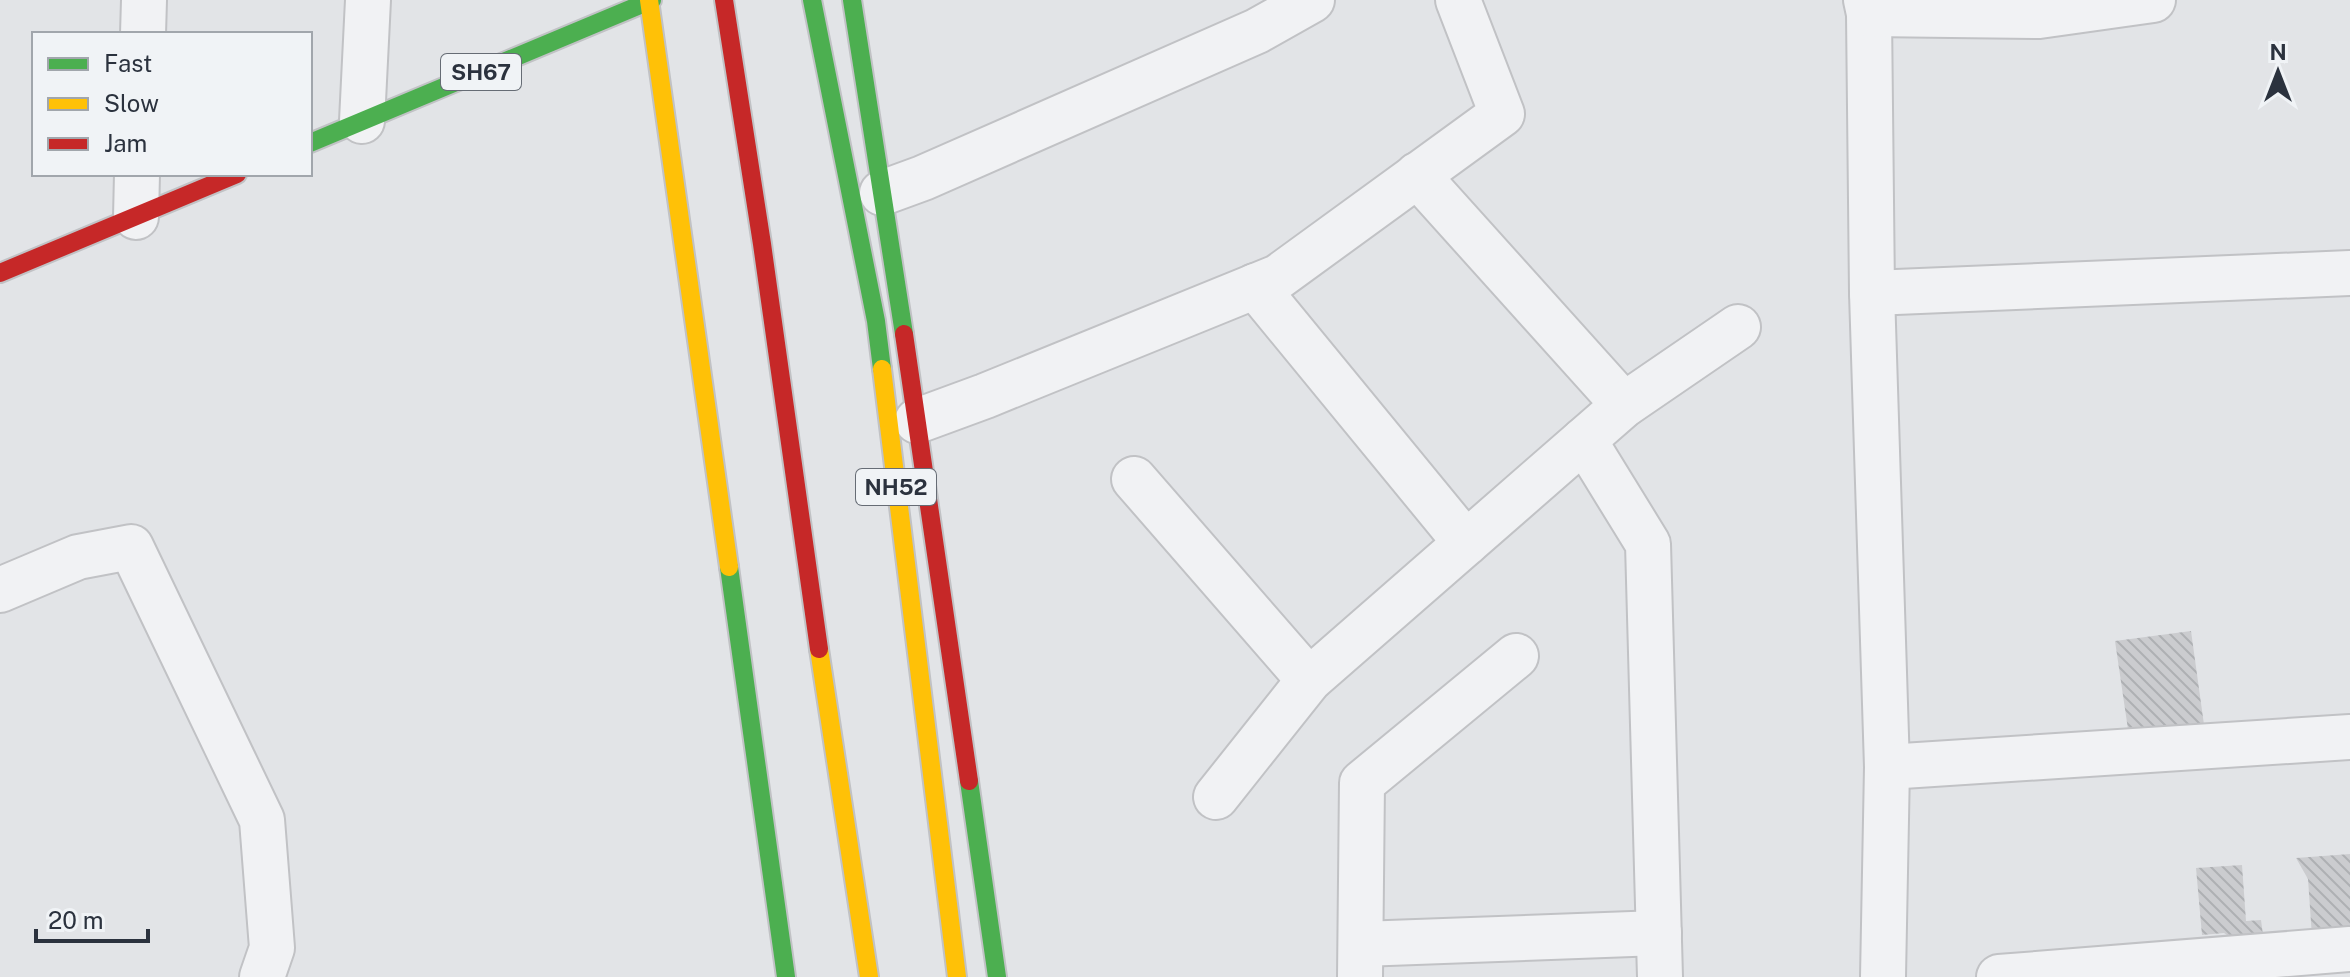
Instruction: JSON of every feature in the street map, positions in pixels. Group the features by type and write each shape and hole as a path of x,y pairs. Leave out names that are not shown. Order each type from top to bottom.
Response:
{"main road":[{"name":"SH67","path":"312,142 650,0"},
{"path":"650,0 786,977"},
{"path":"724,0 748,138 847,854 869,977"},
{"name":"NH52","path":"812,0 876,321 957,977"},
{"path":"852,0 917,421 997,977"},
{"path":"0,273 232,176"}],"street":[{"path":"143,32 144,0"},
{"path":"362,121 368,0"},
{"path":"882,193 923,178 1257,31 1312,0"},
{"path":"917,421 1278,277 1502,114 1458,0"},
{"path":"1883,977 1887,767 1872,293 1868,7 2039,16 2153,0"},
{"path":"1417,175 1624,405"},
{"path":"136,217 137,176"},
{"path":"1872,293 2350,273"},
{"path":"1255,286 1466,543"},
{"path":"1216,797 1309,680 1624,405 1738,327"},
{"path":"1584,440 1648,544 1660,977"},
{"path":"1134,479 1309,680"},
{"path":"0,590 78,557 131,547 262,820 272,948 262,977"},
{"path":"1516,656 1362,783 1360,961 1659,933"},
{"path":"1887,767 2350,737"},
{"path":"1999,977 2350,949"}],"building":[{"path":"2191,631 2205,732 2130,743 2115,641"},
{"path":"2350,854 2350,934 2312,937 2308,879 2296,858"},
{"path":"2242,865 2246,921 2261,920 2263,935 2202,935 2196,868"}],"traffic: fast":[{"path":"312,142 652,0"},
{"path":"812,0 876,321 882,369"},
{"path":"852,0 904,334"},
{"path":"729,567 786,977"},
{"path":"969,781 997,977"}],"traffic: slow":[{"path":"649,0 729,567"},
{"path":"882,369 957,977"},
{"path":"819,649 869,977"}],"traffic: jam":[{"path":"724,0 819,649"},
{"path":"0,273 232,176"},
{"path":"904,334 969,781"}]}
